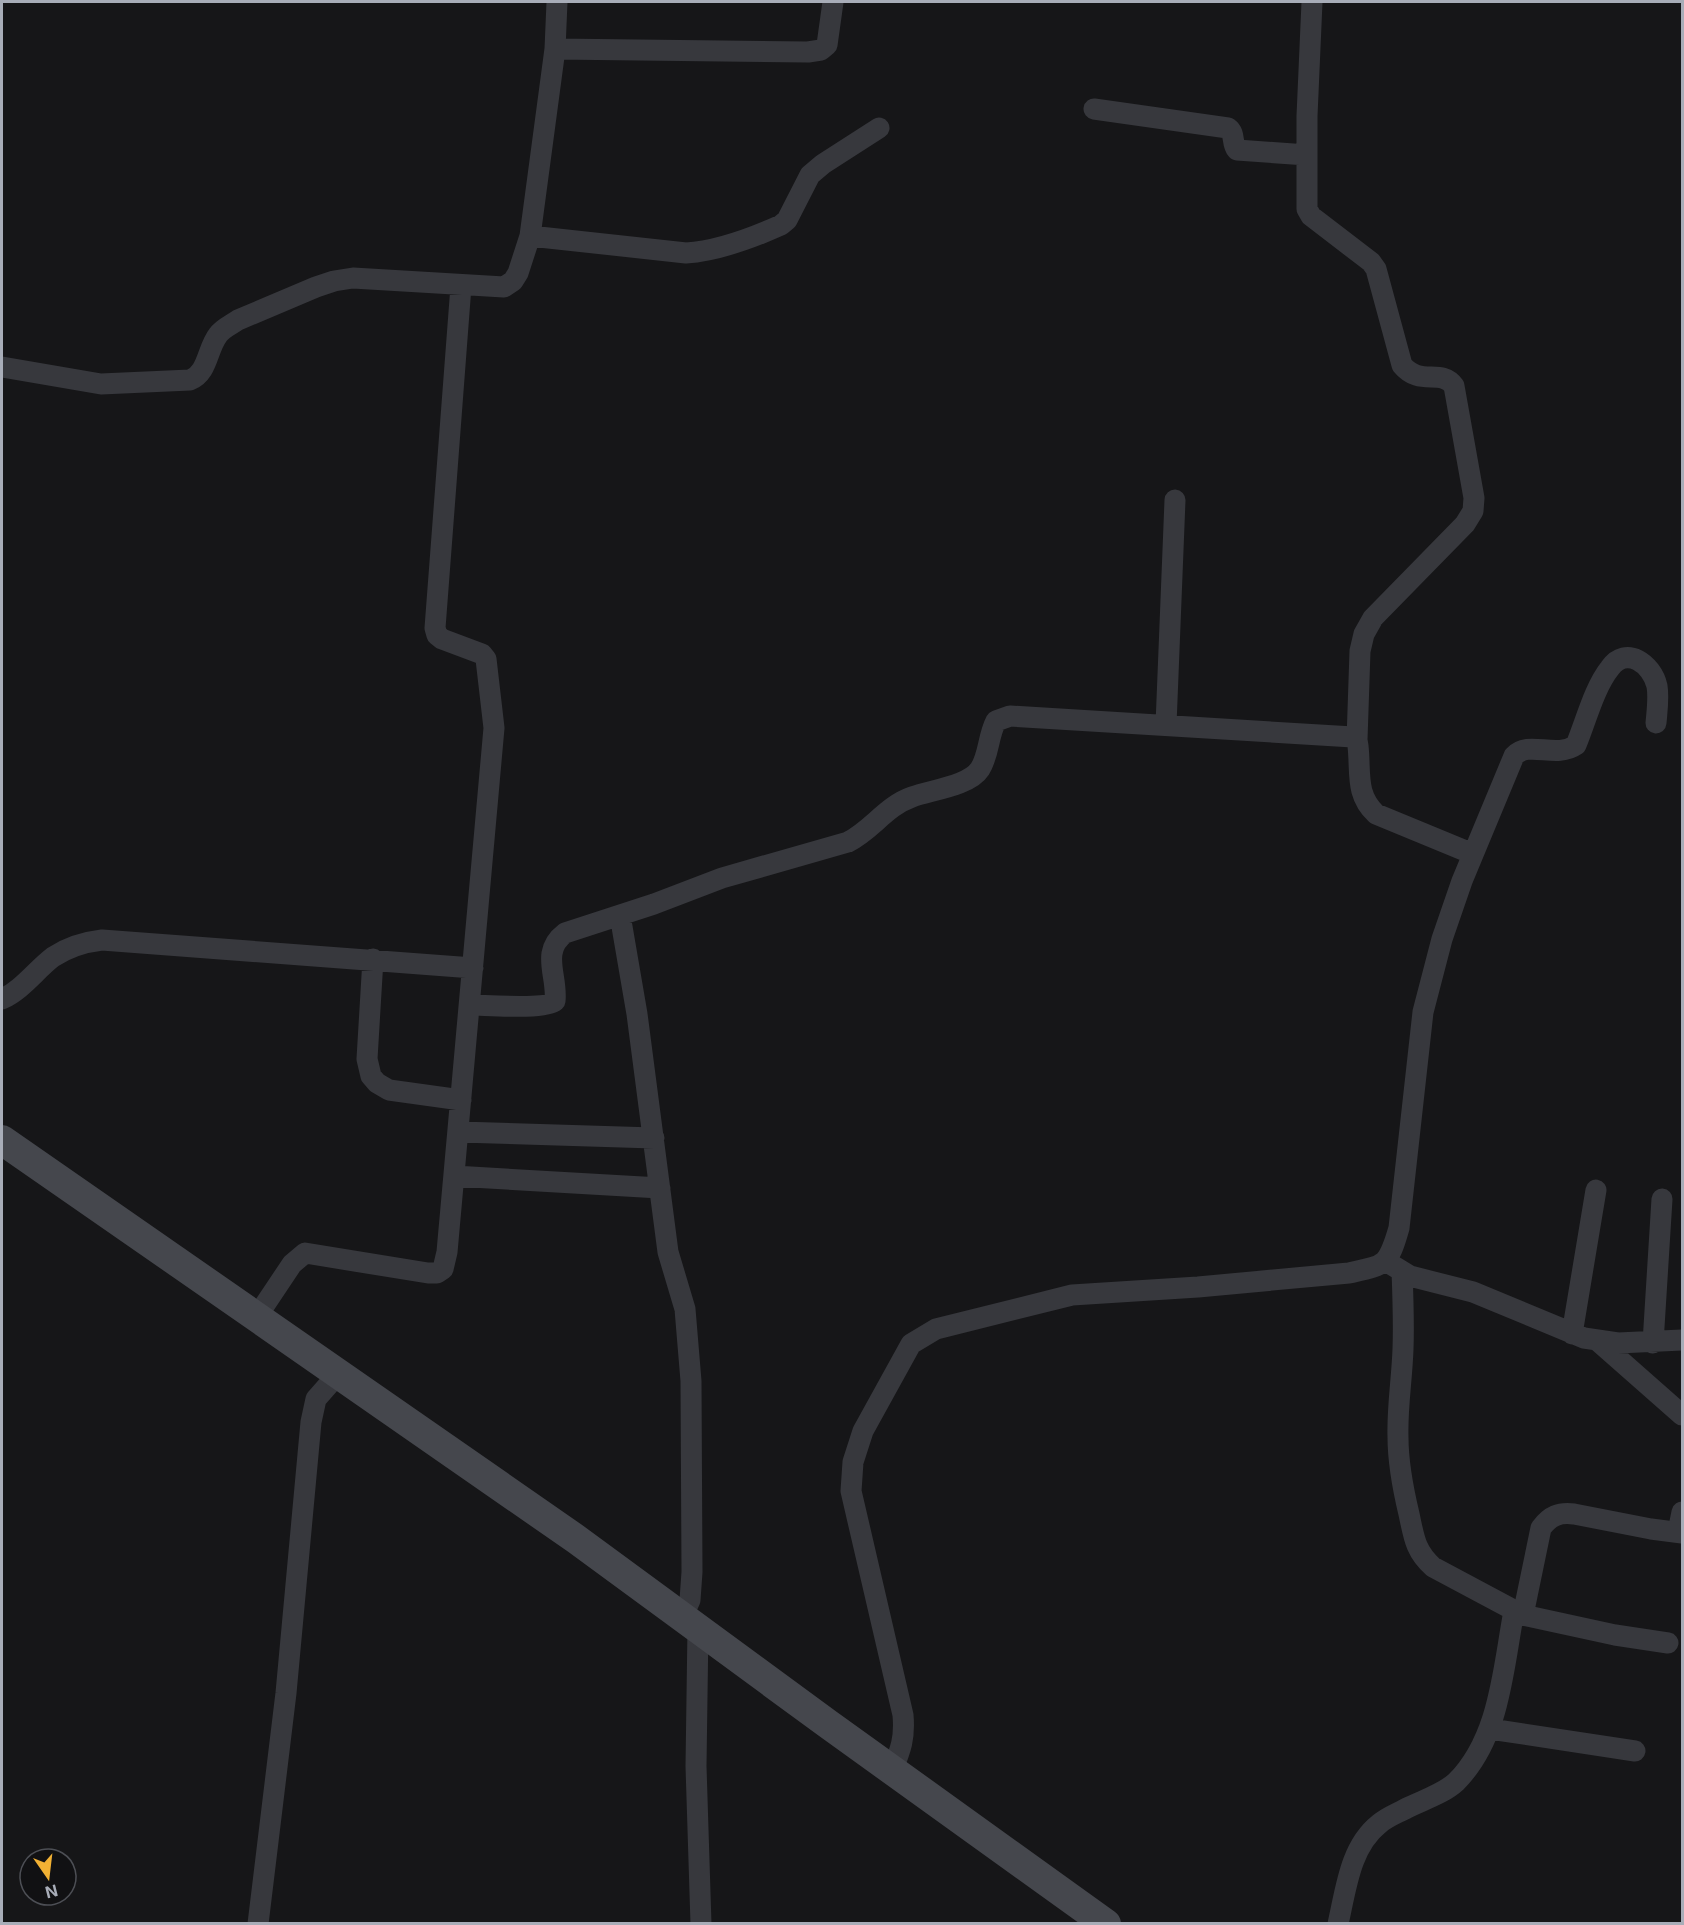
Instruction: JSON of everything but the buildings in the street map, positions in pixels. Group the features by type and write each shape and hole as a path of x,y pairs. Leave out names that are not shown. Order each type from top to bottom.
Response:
{"main road":[{"path":"2,1140 576,1539 892,1771 1106,1923"}],"street":[{"path":"2,367 101,384 190,380 201,372 217,336 225,328 238,320 334,281 353,278 504,287 513,281 518,273 530,236 555,49 557,2"},
{"path":"555,49 808,52 821,50 827,45 833,2"},
{"path":"1312,2 1307,209 1311,216 1371,262 1376,269 1402,365 1418,377 1444,378 1454,386 1474,498 1473,511 1465,524 1373,618 1364,634 1360,651 1357,740 1360,790 1367,805 1376,814 1473,854"},
{"path":"1094,110 1228,128 1233,133 1233,145 1237,150 1307,155"},
{"path":"530,236 686,253 713,249 781,225 787,220 810,175 879,128"},
{"path":"256,1318 292,1264 305,1253 428,1274 437,1273 443,1269 447,1252 494,741 487,664 482,654 442,639 437,635 434,621 461,286"},
{"path":"1166,725 1174,500"},
{"path":"1656,723 1658,692 1654,678 1643,662 1637,658 1628,657 1620,659 1611,666 1603,679 1576,745 1562,752 1523,750 1514,756 1473,854 1443,939 1423,1012 1399,1228 1394,1248 1404,1347 1398,1417 1398,1451 1402,1484 1417,1549 1422,1557 1433,1567 1519,1613 1615,1635 1668,1643"},
{"path":"470,1005 536,1006 552,1004 556,995 551,958 552,947 565,933 722,878 848,842 860,836 884,813 898,804 974,775 984,760 996,721 1003,717 1348,736 1357,740"},
{"path":"620,915 637,1014 668,1252 683,1297 691,1371 692,1588 690,1621 701,1923"},
{"path":"2,999 17,990 54,957 85,942 102,940 473,968"},
{"path":"373,959 366,1059 371,1076 377,1083 389,1090 461,1100"},
{"path":"459,1132 654,1138"},
{"path":"454,1176 660,1188"},
{"path":"1572,1334 1596,1190"},
{"path":"1653,1342 1662,1199"},
{"path":"892,1771 903,1747 905,1733 903,1715 851,1491 853,1462 863,1431 911,1344 936,1329 1072,1295 1198,1287 1348,1273 1395,1266 1424,1281 1473,1292 1572,1334 1598,1341 1618,1343 1683,1340"},
{"path":"1598,1341 1683,1415"},
{"path":"258,1923 286,1693 311,1422 316,1399 338,1374"},
{"path":"1338,1923 1351,1870 1365,1838 1381,1822 1443,1791 1459,1778 1490,1728 1541,1528 1547,1520 1564,1513 1651,1529 1681,1526"},
{"path":"1490,1728 1635,1751"}]}
